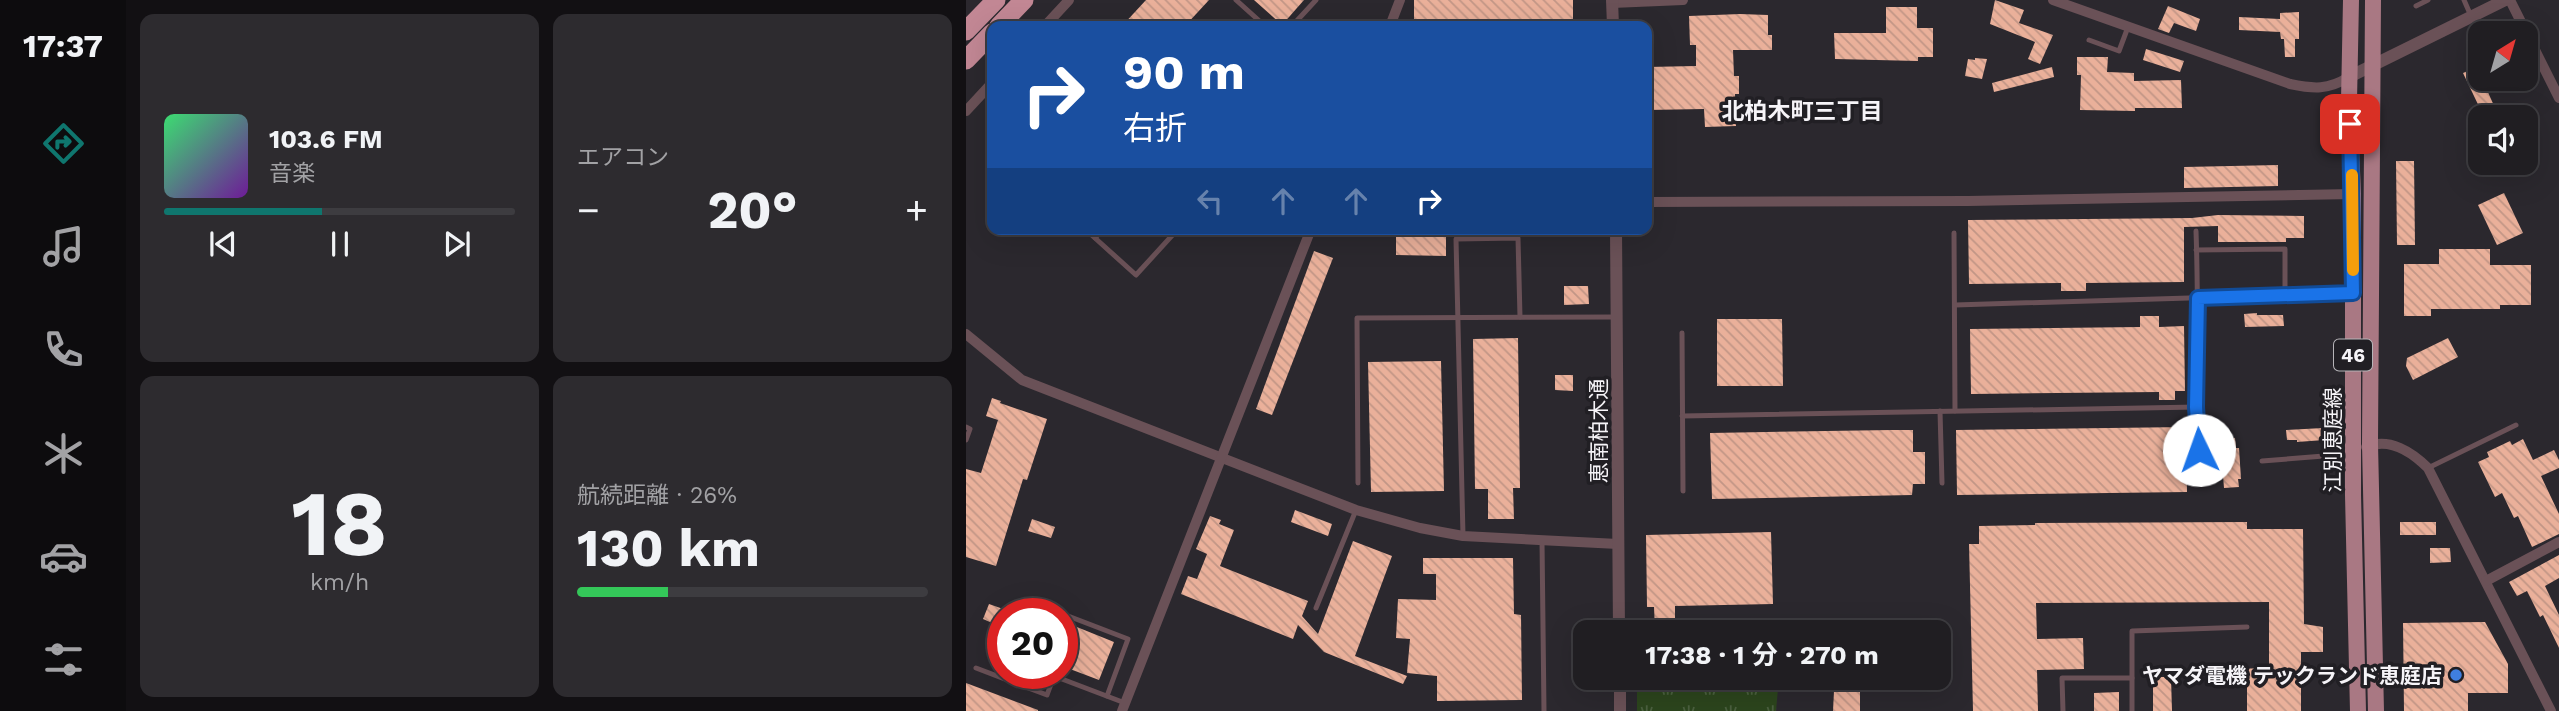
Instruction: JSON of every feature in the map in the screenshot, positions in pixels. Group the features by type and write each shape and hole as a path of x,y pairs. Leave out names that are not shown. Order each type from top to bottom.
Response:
{"highway":[{"path":"966,31 996,0"},
{"path":"1004,21 1024,0"},
{"path":"966,60 987,38"}],"main road":[{"name":"江別恵庭線","path":"2351,0 2349,77 2353,194 2353,453 2358,711"},
{"name":"江別恵庭線","path":"2373,0 2370,444 2376,711"}],"street":[{"path":"1050,21 1069,0"},
{"path":"1392,21 1400,0"},
{"path":"1613,21 1612,1 1683,0"},
{"path":"2053,0 2290,84 2310,88 2334,86 2374,62 2507,0 2559,98"},
{"path":"966,111 987,88"},
{"path":"1652,202 1968,201 2353,194"},
{"path":"1124,707 1309,235"},
{"name":"恵南柏木通","path":"1616,235 1619,620"},
{"path":"966,334 1022,380 1356,509 1420,528 1463,536 1618,544"},
{"path":"2353,453 2370,444 2399,446 2428,468 2552,711"},
{"path":"2486,581 2559,542"},
{"path":"1620,690 1620,711"}],"lane":[{"path":"1236,0 1259,21"},
{"path":"1297,21 1316,0"},
{"path":"2416,5 2428,0"},
{"path":"2464,0 2472,16"},
{"path":"2089,40 2119,51 2128,27"},
{"path":"2196,231 2196,407 2200,471"},
{"path":"1954,233 1955,411"},
{"path":"1091,235 1136,275 1173,235"},
{"path":"1095,239 1098,235"},
{"path":"1463,536 1456,239 1518,238 1520,317"},
{"path":"2196,250 2285,249 2286,296"},
{"path":"1955,305 2372,292"},
{"path":"1358,483 1357,318 1616,317"},
{"path":"1682,332 1683,491"},
{"path":"1682,416 2196,407"},
{"path":"1940,411 1942,483"},
{"path":"2428,468 2516,425"},
{"path":"966,427 970,429 966,440"},
{"path":"2262,461 2353,453"},
{"path":"1316,608 1356,509"},
{"path":"1542,541 1544,711"},
{"path":"1078,620 1128,639 1107,696"},
{"path":"2132,711 2132,631 2247,627"},
{"path":"976,668 1047,695 1054,676 1107,696 1124,707"},
{"path":"2063,711 2062,678 2132,678"}],"green space":[{"path":"1637,690 1778,690 1776,711 1637,711"}],"building":[{"path":"1146,0 1209,0 1190,21 1127,21"},
{"path":"1254,0 1304,0 1286,21 1278,21"},
{"path":"1414,0 1573,0 1573,21 1414,21"},
{"path":"1995,0 2024,10 2019,23 2053,35 2040,64 2028,59 2035,42 1990,24"},
{"path":"2168,6 2200,19 2196,31 2174,23 2169,33 2158,29"},
{"path":"1886,7 1917,7 1917,28 1933,28 1933,57 1918,57 1918,61 1835,59 1834,33 1886,33"},
{"path":"2299,12 2299,39 2295,39 2295,57 2285,57 2284,39 2281,39 2280,32 2239,30 2239,17 2280,19 2280,13"},
{"path":"1768,15 1768,35 1772,35 1772,50 1733,50 1734,76 1739,76 1739,94 1735,94 1736,126 1705,127 1704,109 1652,110 1652,67 1696,66 1696,45 1690,45 1689,16"},
{"path":"2146,49 2184,61 2180,72 2143,60"},
{"path":"2077,57 2108,57 2107,72 2134,73 2134,81 2181,80 2182,108 2080,110 2081,75 2077,75"},
{"path":"1968,59 1987,59 1982,79 1965,76"},
{"path":"2052,67 2054,77 1994,92 1992,83"},
{"path":"2468,71 2468,83 2463,73"},
{"path":"2472,91 2487,91 2494,105 2478,105"},
{"path":"2396,161 2414,161 2415,245 2397,245"},
{"path":"2278,165 2278,186 2184,188 2184,167"},
{"path":"2504,193 2523,233 2497,245 2478,205"},
{"path":"2218,215 2304,216 2304,238 2286,238 2286,242 2218,242 2218,226 2184,227 2184,282 2086,283 2086,291 2061,291 2061,283 1969,284 1968,220 2192,218"},
{"path":"1396,235 1446,235 1446,256 1396,255"},
{"path":"2439,249 2490,249 2490,265 2531,265 2531,305 2500,305 2500,309 2431,309 2431,316 2404,316 2404,264 2439,264"},
{"path":"1314,251 1333,258 1272,415 1256,409"},
{"path":"1564,286 1588,286 1589,304 1564,305"},
{"path":"2244,314 2283,315 2284,326 2245,327"},
{"path":"2140,316 2159,316 2159,327 2184,326 2185,391 2175,391 2175,400 2159,400 2159,392 1971,394 1970,329 2140,327"},
{"path":"1717,319 1782,319 1783,386 1717,386"},
{"path":"1518,338 1520,488 1513,488 1514,519 1488,519 1488,489 1475,489 1473,339"},
{"path":"2448,338 2458,357 2413,380 2406,366 2407,358"},
{"path":"1441,361 1444,491 1371,492 1368,362"},
{"path":"1555,375 1573,375 1573,391 1555,390"},
{"path":"992,398 1047,419 1027,480 1023,479 996,566 966,557 966,469 981,473 998,420 986,416"},
{"path":"2186,427 2187,492 1957,495 1956,430"},
{"path":"2323,428 2324,440 2287,440 2286,430"},
{"path":"1913,430 1913,452 1925,452 1925,484 1913,484 1912,495 1712,499 1710,433"},
{"path":"2235,438 2236,448 2239,448 2241,479 2238,479 2239,487 2224,488 2220,439"},
{"path":"2523,439 2533,460 2554,450 2559,460 2559,468 2541,476 2559,514 2559,534 2532,547 2518,516 2514,518 2502,493 2495,497 2478,462 2489,457 2487,452 2510,441 2512,445"},
{"path":"1295,510 1332,524 1328,536 1291,522"},
{"path":"1210,516 1221,520 1219,524 1234,530 1220,566 1308,601 1302,616 1318,634 1353,541 1392,556 1355,656 1407,676 1403,684 1324,652 1298,625 1293,639 1181,594 1188,576 1197,579 1207,554 1196,549"},
{"path":"1032,519 1055,527 1051,538 1028,531"},
{"path":"2247,522 2247,529 2303,529 2304,624 2323,627 2323,652 2301,652 2301,711 2247,711 2247,687 2234,687 2233,669 2269,668 2269,602 2036,603 2037,639 2083,638 2084,669 2037,670 2038,711 1973,711 1969,544 1979,544 1979,526 2035,523"},
{"path":"2400,522 2436,522 2436,535 2400,535"},
{"path":"1771,532 1773,604 1675,606 1675,620 1655,620 1654,607 1647,607 1646,535"},
{"path":"2430,548 2450,548 2451,562 2430,563"},
{"path":"2559,555 2559,578 2545,586 2559,615 2559,648 2543,615 2540,617 2527,591 2517,596 2509,582"},
{"path":"1423,558 1513,558 1514,614 1521,615 1522,700 1437,701 1437,676 1407,673 1410,639 1396,638 1398,599 1436,600 1436,574 1423,574"},
{"name":"ヤマダ電機 テックランド恵庭店","path":"2485,622 2508,664 2508,693 2468,693 2468,711 2404,711 2403,623"},
{"path":"1078,627 1114,642 1099,680 1078,672"},
{"path":"2153,677 2171,677 2172,711 2153,711"},
{"path":"966,683 1038,710 1038,711 966,711"},
{"path":"1834,691 1860,692 1860,711 1833,711"},
{"path":"2119,692 2119,711 2094,711 2094,693"}],"slow traffic":[{"path":"2352,175 2353,270"}],"place":[{"name":"ヤマダ電機 テックランド恵庭店","path":"2456,675"}],"district":[{"name":"北柏木町三丁目","path":"1802,111"}],"route":[{"path":"2199,450 2196,407 2198,298 2353,293 2350,124"}]}
